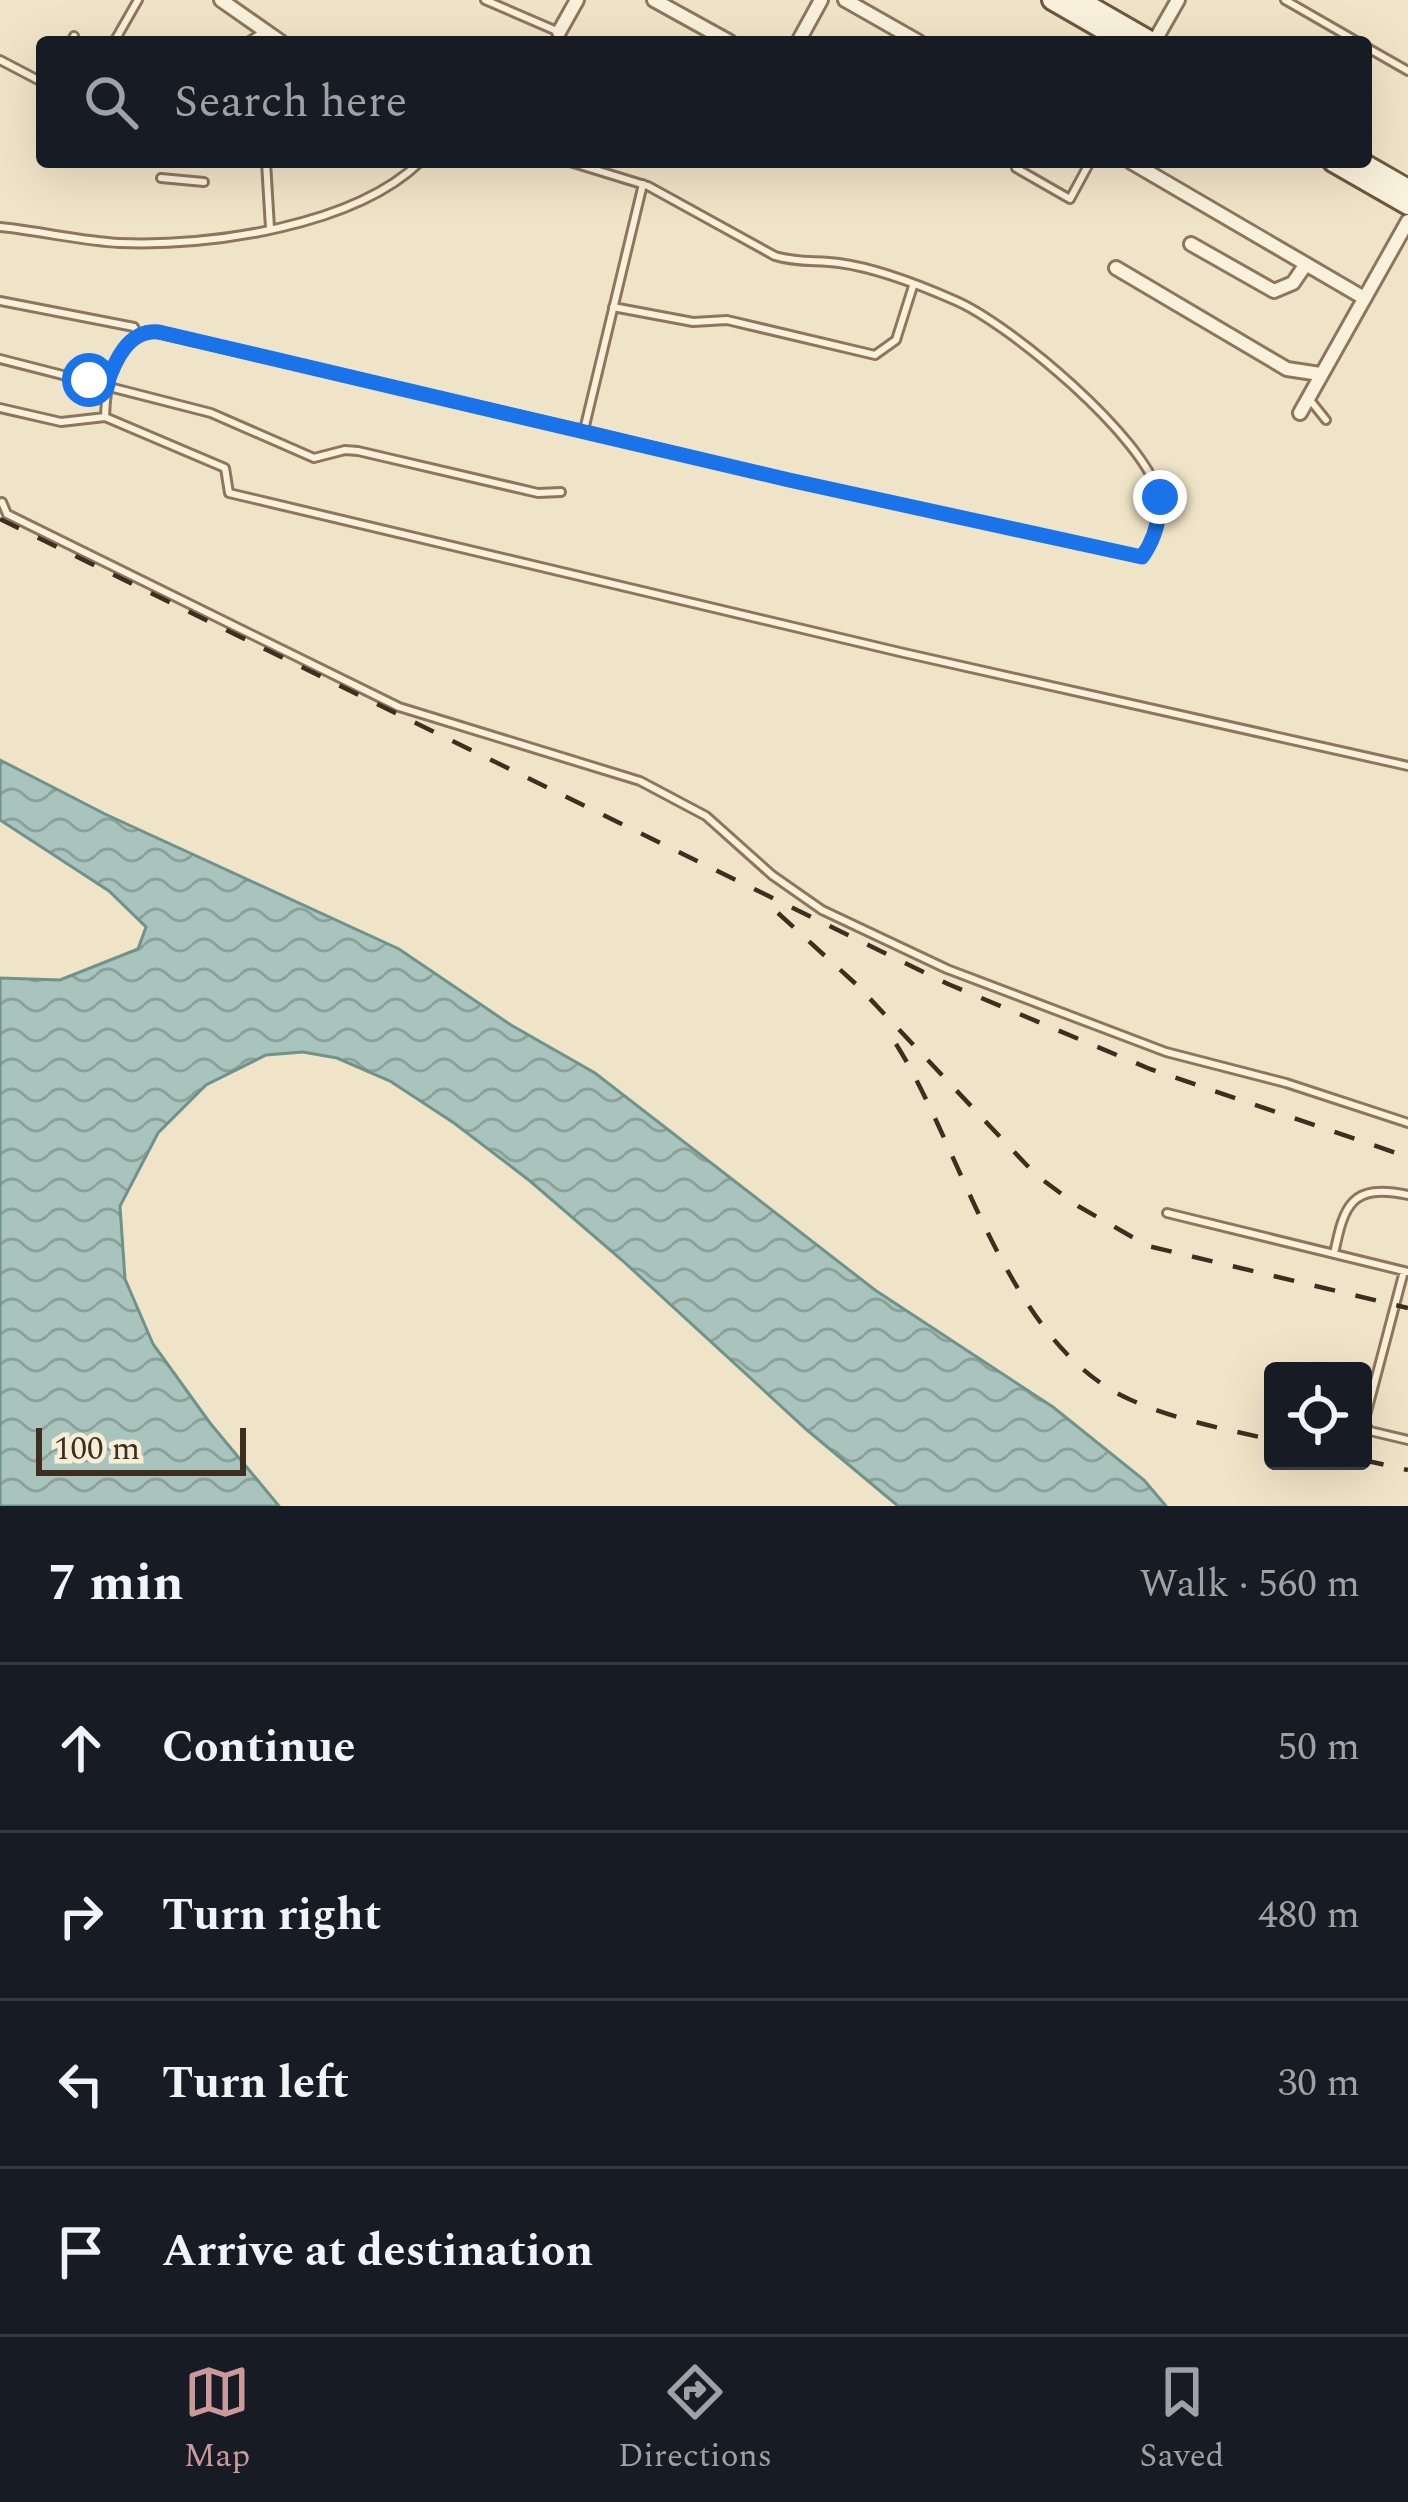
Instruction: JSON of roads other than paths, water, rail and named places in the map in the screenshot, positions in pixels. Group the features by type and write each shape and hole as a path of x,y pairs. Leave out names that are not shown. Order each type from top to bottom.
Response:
{"main road":[{"path":"1052,0 1115,36"},
{"path":"1079,0 1142,36"},
{"path":"1344,168 1408,205"},
{"path":"1371,168 1408,189"}],"street":[{"path":"221,0 273,36"},
{"path":"559,32 578,0"},
{"path":"654,0 719,36"},
{"path":"801,36 821,0"},
{"path":"844,0 908,36"},
{"path":"1157,36 1178,0"},
{"path":"1141,168 1364,298"},
{"path":"1300,412 1408,221"},
{"path":"1191,244 1274,291 1293,283 1306,264"},
{"path":"1116,268 1270,360 1288,369 1320,374"}],"lane":[{"path":"117,36 138,0"},
{"path":"242,14 249,0"},
{"path":"485,0 559,32"},
{"path":"1285,0 1348,36"},
{"path":"258,36 266,31"},
{"path":"1372,50 1408,71"},
{"path":"0,60 36,79"},
{"path":"266,168 270,228"},
{"path":"0,227 113,243 198,242 341,212 382,192 412,168"},
{"path":"105,417 106,387 113,366 138,335 159,332 789,480 1142,557 1152,544 1160,497 1151,476 1132,447 1035,350 956,300 841,263 792,262 775,256 643,184 590,168"},
{"path":"1016,168 1070,199 1087,168"},
{"path":"161,178 204,182"},
{"path":"584,430 643,184"},
{"path":"614,307 693,322 727,320 875,356 896,340 913,286"},
{"path":"0,302 134,327 138,335"},
{"path":"0,359 211,412 314,458 358,451 538,493 561,492"},
{"path":"1308,398 1327,420"},
{"path":"0,409 61,422 105,417 225,468 229,493 1408,766"},
{"path":"2,502 7,514 399,707 640,781 678,799 706,816 772,875 822,910 946,969 1166,1052 1286,1083 1408,1123"},
{"path":"1334,1254 1343,1212 1350,1203 1374,1191 1408,1195"},
{"path":"1167,1213 1406,1271 1364,1423 1370,1431 1408,1440"}],"water":[{"path":"0,760 105,814 399,949 511,1025 595,1073 875,1290 1053,1407 1144,1480 1166,1506 898,1506 807,1430 623,1261 454,1123 390,1081 337,1058 303,1052 266,1055 206,1085 158,1133 120,1206 125,1279 153,1344 279,1506 0,1506 0,978 60,980 138,949 146,927 109,891 0,820"}],"railway":[{"path":"0,519 948,984 1150,1069 1408,1157"},
{"path":"778,913 858,986 1036,1175 1078,1206 1148,1246 1408,1308"},
{"path":"896,1044 992,1242 1051,1336 1088,1374 1131,1400 1183,1419 1264,1438"},
{"path":"1372,1462 1408,1470"}]}
